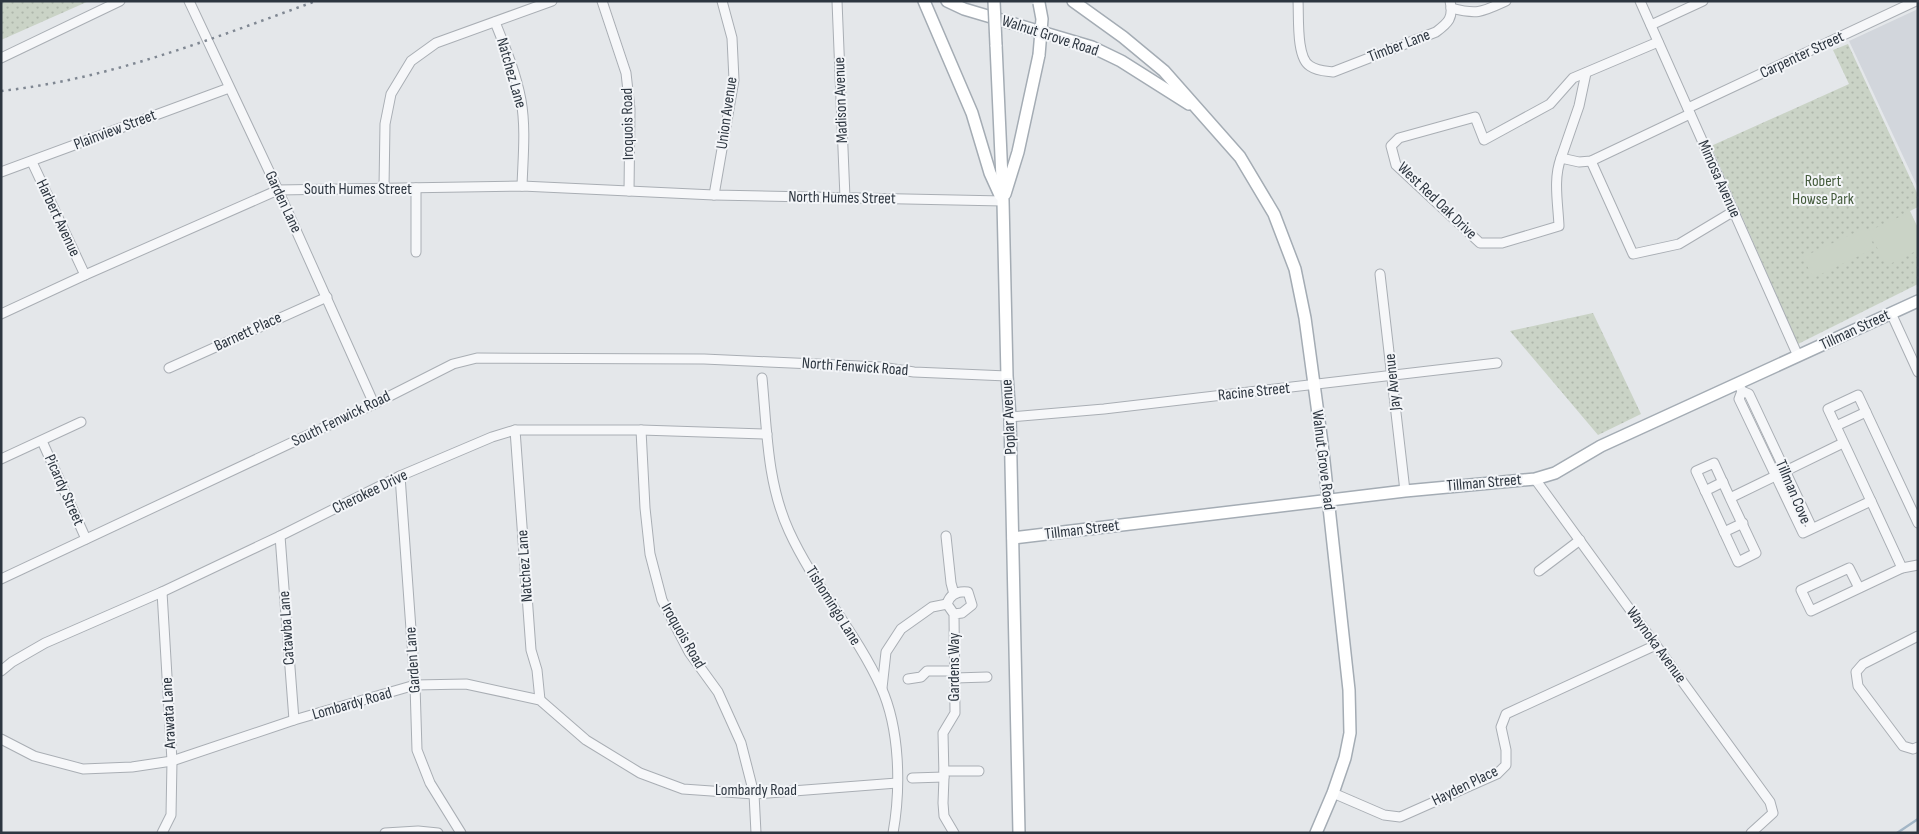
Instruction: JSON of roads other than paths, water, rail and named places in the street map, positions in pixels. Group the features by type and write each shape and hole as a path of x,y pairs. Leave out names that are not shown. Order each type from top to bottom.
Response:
{"main road":[{"path":"924,1 972,113 990,173 1003,201"},
{"name":"Walnut Grove Road","path":"947,1 964,9 1092,47 1121,62 1200,111"},
{"name":"Poplar Avenue","path":"994,1 1010,417 1019,833"},
{"name":"Walnut Grove Road","path":"1072,1 1124,37 1164,71 1240,157 1274,214 1294,269 1305,318 1314,385 1329,501 1349,690 1350,733 1345,758 1316,833"},
{"path":"1003,201 1018,152 1039,55 1042,19 1039,2"},
{"name":"Tillman Street","path":"1013,538 1329,501 1405,490 1535,479 1555,473 1601,446 1740,387 1798,356 1918,301"}],"street":[{"path":"1,58 120,1"},
{"name":"Garden Lane","path":"188,1 327,296 374,404"},
{"path":"384,187 385,124 391,94 411,61 436,43 552,1"},
{"name":"Iroquois Road","path":"602,1 626,73 630,109 629,191"},
{"name":"Union Avenue","path":"714,195 734,80 732,38 722,1"},
{"name":"Madison Avenue","path":"837,1 845,198"},
{"name":"Timber Lane","path":"1298,1 1302,54 1308,65 1319,70 1333,72 1436,32 1449,22 1451,5 1467,12 1482,12 1506,1"},
{"name":"Mimosa Avenue","path":"1640,1 1798,356"},
{"path":"1651,25 1703,1"},
{"name":"Carpenter Street","path":"1591,161 1689,111 1916,1"},
{"name":"Natchez Lane","path":"495,22 513,68 521,100 524,128 522,186"},
{"name":"West Red Oak Drive","path":"1561,158 1557,169 1556,181 1559,226 1502,243 1480,243 1396,165 1392,146 1399,138 1475,117 1484,140 1550,104 1573,78 1658,42"},
{"path":"1586,72 1579,106 1561,158 1578,162 1591,161 1633,254 1679,244 1734,211"},
{"name":"Plainview Street","path":"1,172 229,88"},
{"name":"Harbert Avenue","path":"32,162 85,275"},
{"name":"South Humes Street","path":"1,314 278,190 522,186 682,193"},
{"path":"416,188 416,252"},
{"name":"North Humes Street","path":"682,193 1003,201"},
{"name":"Jay Avenue","path":"1380,274 1405,490"},
{"name":"Barnett Place","path":"169,368 327,296"},
{"path":"1891,313 1918,372"},
{"name":"South Fenwick Road","path":"1,579 374,404 453,364 477,358 704,359"},
{"name":"North Fenwick Road","path":"704,359 881,367 914,372 1007,376"},
{"name":"Racine Street","path":"1010,417 1104,409 1497,363"},
{"name":"Tishomingo Lane","path":"762,378 773,483 789,530 801,554 882,688 895,729 896,817 893,833"},
{"name":"Tillman Cove","path":"1740,387 1748,394 1812,528 1803,533 1739,399 1740,387"},
{"path":"1902,568 1828,409 1858,395 1918,523"},
{"path":"1836,426 1866,412"},
{"name":"Picardy Street","path":"1,460 80,422"},
{"name":"Natchez Lane","path":"515,430 531,650 537,670 540,700"},
{"name":"Cherokee Drive","path":"1,671 12,662 45,643 162,592 400,476 492,437 515,430 641,430 767,434"},
{"name":"Iroquois Road","path":"641,430 645,508 650,554 662,600 689,652 718,692 741,743 754,794 756,833"},
{"name":"Picardy Street","path":"42,440 86,539"},
{"path":"1730,498 1843,443"},
{"path":"1764,451 1774,447"},
{"path":"1714,463 1730,498 1756,553 1738,562 1696,472 1714,463"},
{"name":"Garden Lane","path":"400,476 416,685 418,750 430,783 461,833"},
{"name":"Waynoka Avenue","path":"1535,479 1770,802 1773,813 1751,833"},
{"path":"1705,491 1723,482"},
{"path":"1812,528 1870,501"},
{"path":"1724,532 1743,524"},
{"name":"Catawba Lane","path":"280,536 294,720"},
{"path":"882,688 886,652 901,629 932,607 947,604 949,598 954,594 946,536"},
{"path":"1539,571 1580,540"},
{"path":"1859,588 1849,568 1801,590 1811,611 1902,568 1918,565"},
{"name":"Gardens Way","path":"954,594 962,591 968,592 972,605 962,613 954,614"},
{"name":"Arawata Lane","path":"162,592 172,761 171,815 162,833"},
{"name":"Gardens Way","path":"947,604 954,614 955,713 943,733 944,774 942,803 944,816 954,833"},
{"path":"1915,748 1903,746 1858,686 1856,672 1863,664 1918,636"},
{"name":"Hayden Place","path":"1333,793 1384,816 1400,817 1497,774 1506,765 1506,750 1501,727 1506,714 1656,645"},
{"path":"908,679 921,677 927,671 987,677"},
{"name":"Lombardy Road","path":"1,739 34,756 83,769 132,767 172,761 294,720 416,685 466,684 540,700 586,740 640,773 683,789 754,794 896,784"},
{"path":"912,778 979,771"},
{"path":"385,833 418,831 438,833"}],"waterway":[{"path":"1897,833 1918,819"}],"railway":[{"path":"1,91 42,85 122,67 200,43 316,1"}],"park label":[{"name":"Robert Howse Park","path":"1823,190"}]}
